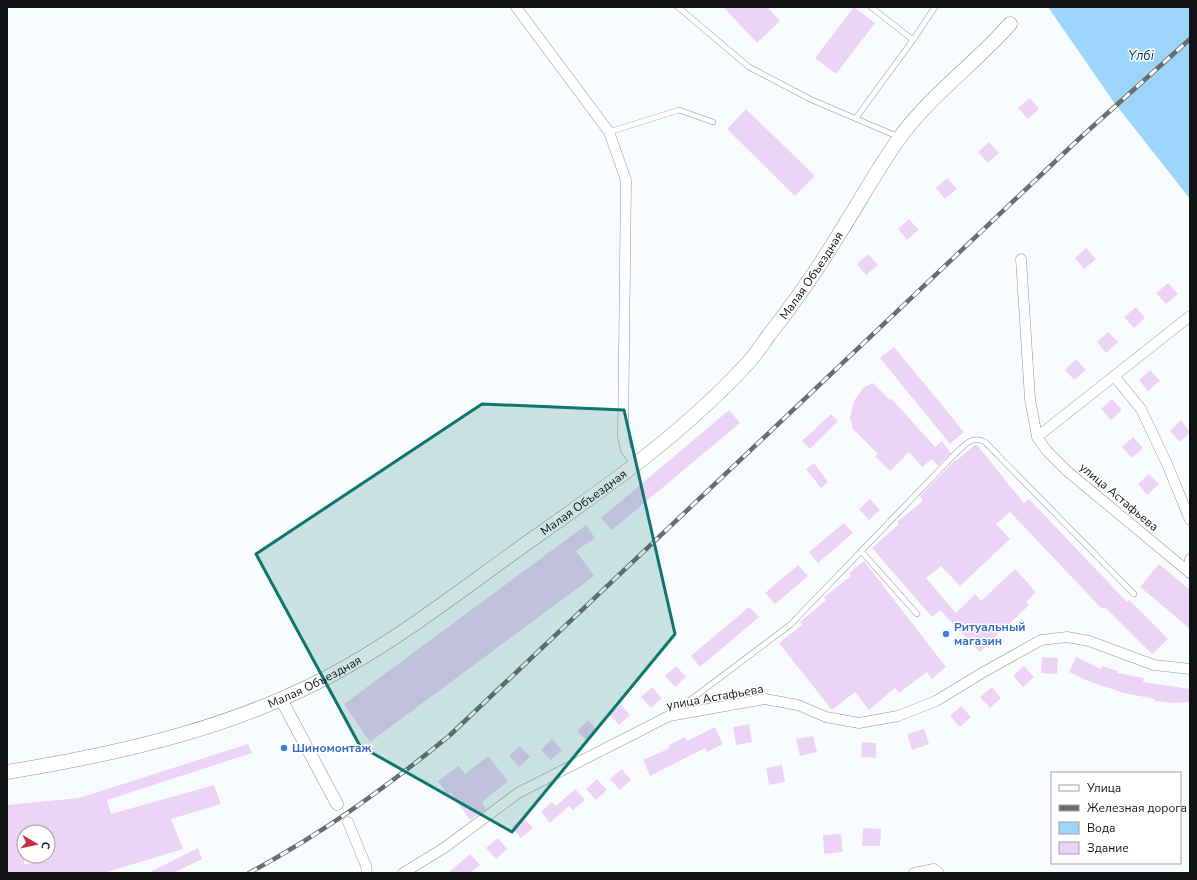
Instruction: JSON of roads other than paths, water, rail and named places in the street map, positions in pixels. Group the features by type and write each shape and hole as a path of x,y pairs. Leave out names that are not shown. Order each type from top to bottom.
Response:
{"main road":[{"name":"Малая Объездная","path":"7,772 142,747 196,731 281,699 347,667 400,632 636,464 689,419 746,365 796,300 900,137 935,98 970,66 1010,24"}],"street":[{"path":"516,7 609,132 626,180 623,437 626,450 636,464"},
{"name":"улица Астафьева","path":"1021,259 1030,399 1037,437 1047,451 1067,471 1189,572"},
{"path":"1037,437 1190,316"},
{"path":"1114,376 1142,409 1190,520"},
{"path":"1189,572 1190,559"},
{"name":"улица Астафьева","path":"403,873 444,848 518,793 669,716 765,699 798,705 826,717 859,723 898,716 936,701 1041,640 1067,637 1089,641 1154,665 1190,669"},
{"path":"281,699 337,804"},
{"path":"348,822 366,866 367,873"},
{"path":"914,873 934,869 939,873"}],"lane":[{"path":"678,7 749,67 812,100 900,137"},
{"path":"871,7 913,40"},
{"path":"856,118 913,40 935,7"},
{"path":"609,132 679,110 713,122"},
{"path":"669,716 790,625 952,456 970,440 979,439 985,442 1134,594"},
{"path":"861,551 918,614"}],"water":[{"name":"Үлбі","path":"1048,7 1190,7 1190,199 1113,101"}],"railway":[{"path":"249,873 328,826 377,792 449,736 1081,137 1190,39"}],"place":[{"name":"Ритуальный магазин","path":"946,634"},
{"name":"Шиномонтаж","path":"284,748"}]}
